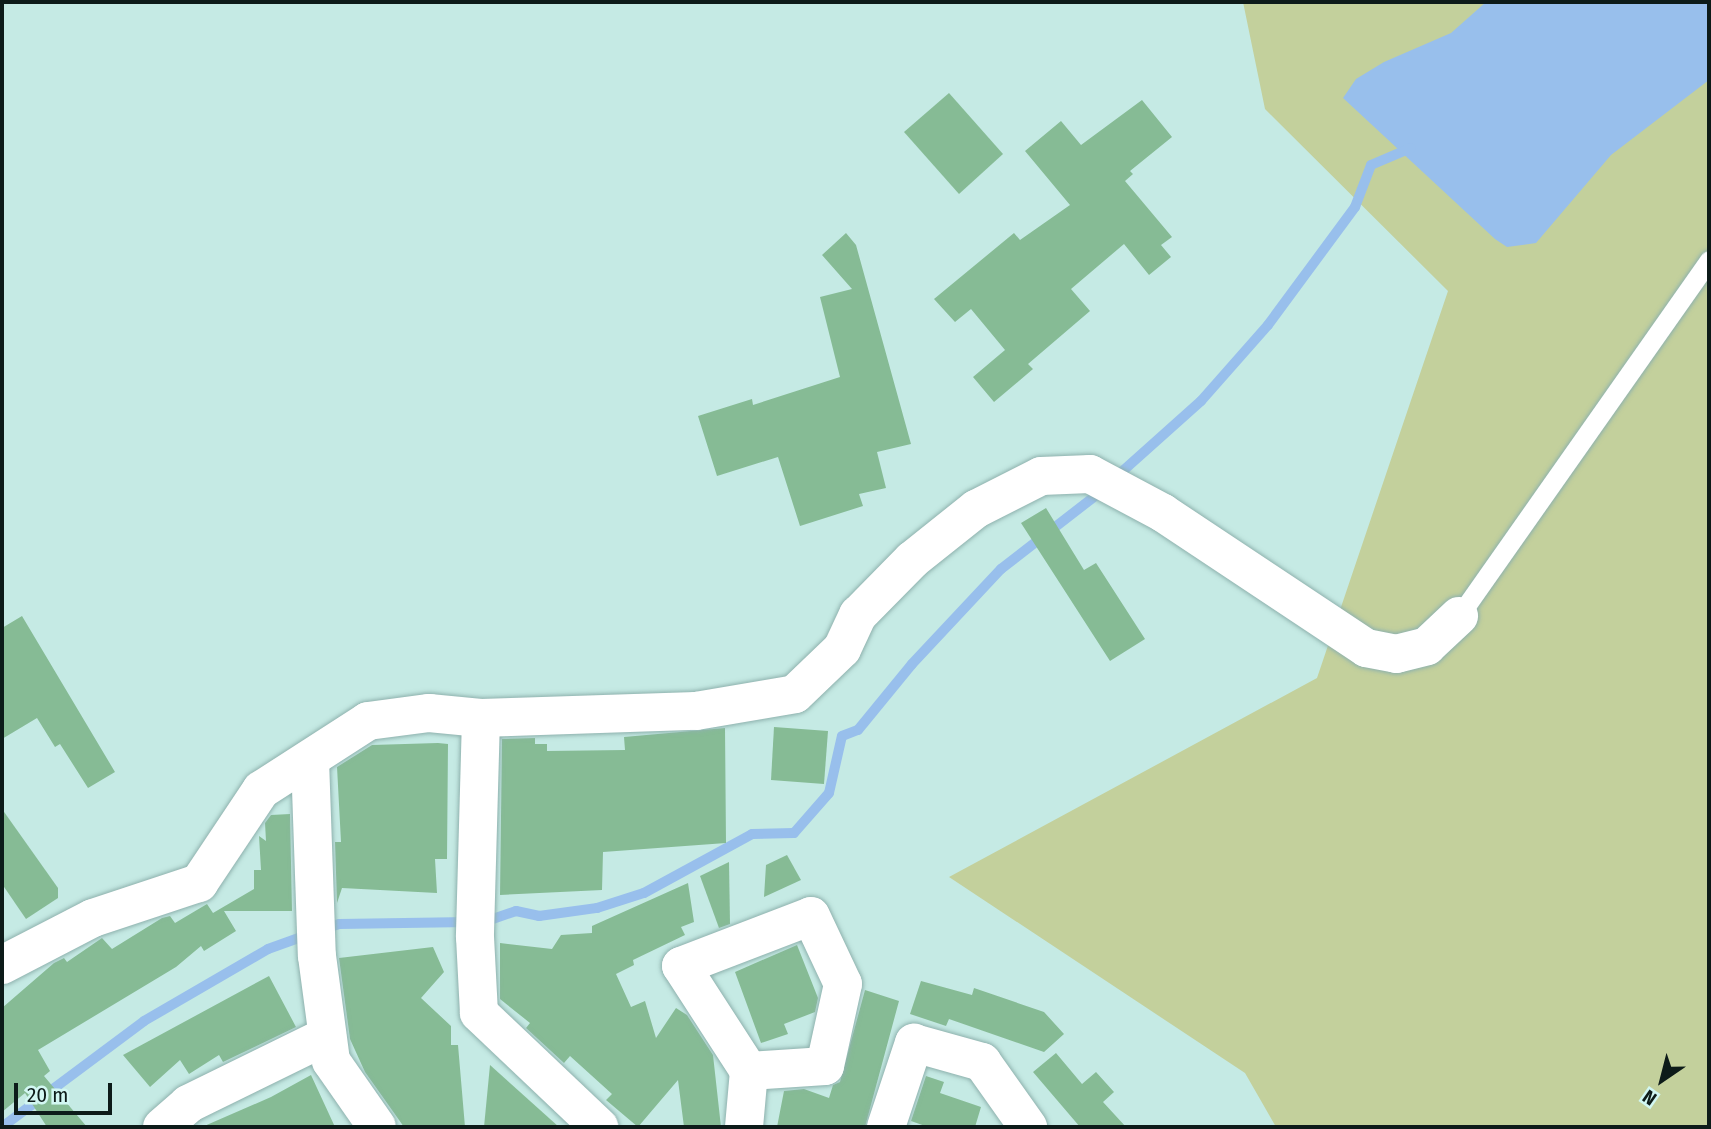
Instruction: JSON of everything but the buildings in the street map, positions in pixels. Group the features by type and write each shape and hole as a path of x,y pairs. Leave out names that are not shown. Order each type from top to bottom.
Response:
{"street":[{"path":"6,953 93,918 199,883 261,790 368,721 429,713 481,718 696,711 795,694 842,649 858,615 912,560 976,509 1041,476 1090,474 1163,513 1366,648 1396,654 1427,646 1459,616"},
{"path":"481,718 475,937 479,1013 599,1127"},
{"path":"310,760 317,956 331,1061 377,1127"},
{"path":"744,1127 749,1071 681,967 811,916 843,984 825,1066 749,1071"},
{"path":"162,1127 188,1104 327,1036"},
{"path":"886,1127 914,1043 982,1062 1028,1127"}],"lane":[{"path":"1459,616 1709,260"}],"green space":[{"path":"1243,2 1709,2 1709,1127 1276,1127 1245,1073 949,877 1317,678 1448,291 1265,109"}],"water":[{"path":"1486,2 1709,2 1709,80 1611,155 1536,243 1507,247 1495,239 1343,98 1356,79 1384,62 1451,33"}],"waterway":[{"path":"1116,477 1201,401 1268,325 1355,207 1371,165 1411,148"},
{"path":"484,922 516,911 539,916 597,908 644,893 752,834 794,833 829,793 842,736 858,730 912,664 1001,569 1103,490"},
{"path":"324,929 339,924 469,922"},
{"path":"2,1127 144,1021 268,949 310,934"}]}
